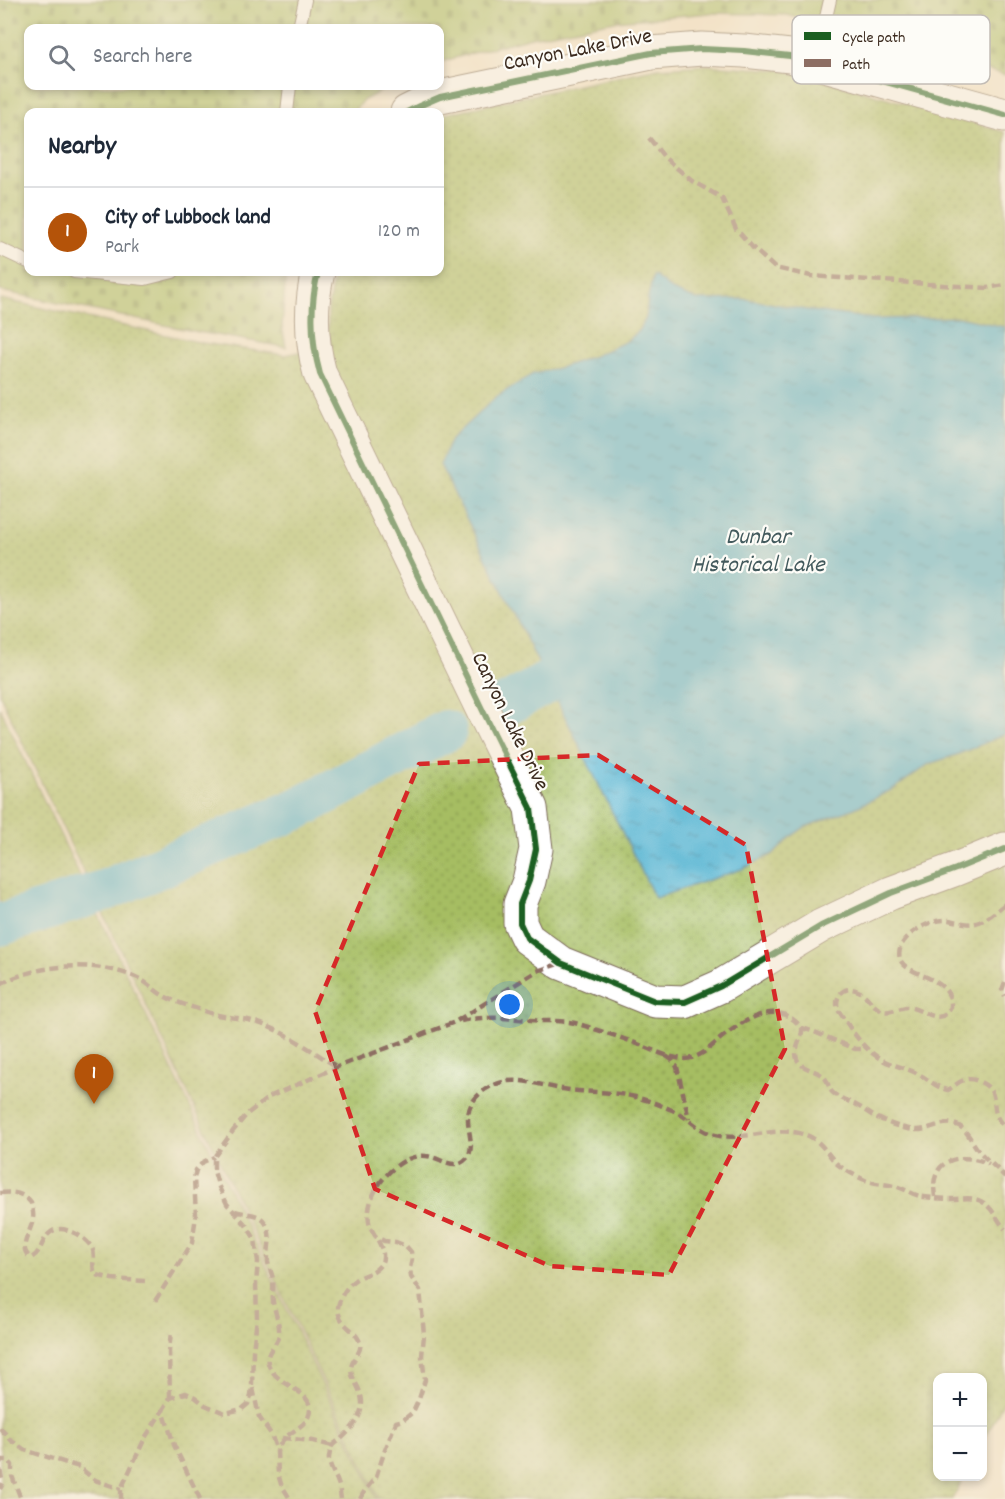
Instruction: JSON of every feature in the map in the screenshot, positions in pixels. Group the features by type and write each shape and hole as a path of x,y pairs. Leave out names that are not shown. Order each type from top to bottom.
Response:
{"street":[{"name":"Canyon Lake Drive","path":"415,108 440,97 651,53 702,50 744,51 792,57"},
{"name":"Canyon Lake Drive","path":"892,84 1005,115"},
{"name":"Canyon Lake Drive","path":"317,276 313,332 315,355 320,374 531,808 536,849 529,882 520,904 519,923 527,938 561,963 655,1001 685,1002 721,986 821,926 891,893 1005,849"}],"lane":[{"path":"300,24 305,0"},
{"path":"827,15 830,0"},
{"path":"287,108 290,90"},
{"path":"0,249 24,260"},
{"path":"114,276 144,279 156,276"}],"highlighted area":[{"path":"598,755 746,845 785,1049 669,1275 550,1266 375,1189 315,1011 419,764"}],"green space":[{"path":"0,0 1005,0 1005,75 990,71 990,15 792,16 711,13 615,21 531,37 444,61 444,24 24,24 24,90 383,90 362,101 356,108 24,108 24,276 286,276 282,326 286,347 198,332 0,291"},
{"path":"708,65 782,70 792,73 792,84 837,84 1005,132 1005,1399 987,1434 987,1373 933,1373 933,1481 962,1481 952,1499 379,1499 0,695 0,299 203,343 285,355 331,346 328,309 333,276 444,276 444,114 658,68"},
{"path":"0,708 377,1499 0,1499"}],"water":[{"name":"Dunbar Historical Lake","path":"653,275 672,290 697,300 747,299 875,319 959,317 1005,327 1005,734 929,764 895,788 855,808 805,827 775,853 745,868 655,898 440,465 451,439 496,397 533,374 594,356 627,341 639,331 646,318"}],"waterway":[{"path":"506,705 548,682 596,650"},
{"path":"0,925 106,890 297,809 446,731"}],"marked path":[{"path":"649,138 665,158 692,181 722,198 736,229 775,268 811,276 987,288 1005,285"},
{"path":"1005,904 979,922 943,920 928,924 913,932 902,945 899,952 904,965 937,983 950,997 951,1007 942,1016 937,1017 906,1007 883,1011 862,993 853,989 841,993 837,1001 838,1010 857,1037 868,1050 881,1059 948,1090 968,1079 986,1085 991,1090 999,1121 1005,1127"},
{"path":"200,1499 174,1445 163,1410 170,1398 186,1393 205,1405 225,1413 242,1409 248,1404 251,1396 257,1318 258,1262 255,1239 227,1204 214,1171 214,1157 247,1114 269,1097 337,1067 455,1022 537,971 561,963"},
{"path":"0,984 33,972 68,966 104,968 121,972 141,980 164,996 180,1003 212,1014 248,1020 272,1028 337,1067"},
{"path":"1005,982 1002,990 1005,996"},
{"path":"461,1021 491,1018 571,1022 683,1059 702,1053 738,1026 756,1016 775,1013 785,1015 802,1028 796,1051 799,1063 823,1076 834,1094 877,1118 902,1127 921,1130 948,1123 959,1126 979,1151 1005,1177"},
{"path":"802,1028 855,1049 866,1047"},
{"path":"666,1056 677,1067 689,1119"},
{"path":"341,1499 339,1485 330,1464 330,1451 331,1447 356,1422 362,1402 351,1370 359,1352 359,1340 340,1318 338,1308 347,1288 358,1278 377,1269 382,1262 383,1253 370,1226 371,1201 383,1179 408,1159 426,1156 458,1164 467,1158 471,1150 468,1120 471,1105 480,1093 493,1085 508,1081 522,1081 563,1089 635,1097 672,1110 706,1132 720,1136 772,1132 803,1134 818,1142 839,1166 850,1173 921,1196 977,1199 990,1208 1005,1229"},
{"path":"155,1301 192,1243 196,1216 194,1178 196,1170 203,1162 214,1157"},
{"path":"935,1197 936,1176 946,1162 968,1158 989,1164"},
{"path":"0,1193 17,1194 25,1197 31,1203 33,1218 25,1245 25,1250 31,1258 35,1256 51,1232 67,1230 79,1236 92,1248 94,1269 97,1275 112,1279 145,1281"},
{"path":"235,1211 258,1216 264,1221 269,1231 268,1262 273,1279 273,1302 279,1330 278,1338 268,1355 268,1363 277,1377 304,1396 310,1409 307,1419 284,1439 277,1451"},
{"path":"360,1499 376,1477 396,1422 403,1420 413,1412 425,1380 420,1290 411,1277 411,1252 406,1246 384,1241 375,1236"},
{"path":"170,1398 171,1332"},
{"path":"253,1388 259,1417 271,1434 277,1451 281,1484 290,1499"},
{"path":"121,1499 121,1489 145,1438 163,1410"},
{"path":"0,1428 12,1441 25,1450 79,1467 95,1480 121,1489"},
{"path":"282,1438 313,1441 332,1446"},
{"path":"0,1463 1,1460 8,1460 12,1465 12,1476 21,1499"},
{"path":"0,1470 3,1483 0,1489"}],"cycle path":[{"path":"415,108 440,97 651,53 702,49 792,57"},
{"path":"893,84 1005,115"},
{"path":"317,276 313,323 320,374 531,808 536,849 529,881 520,904 520,923 527,938 561,963 655,1001 685,1002 721,986 821,926 891,893 1005,849"}],"place":[{"name":"City of Lubbock land","path":"94,1104"}]}
